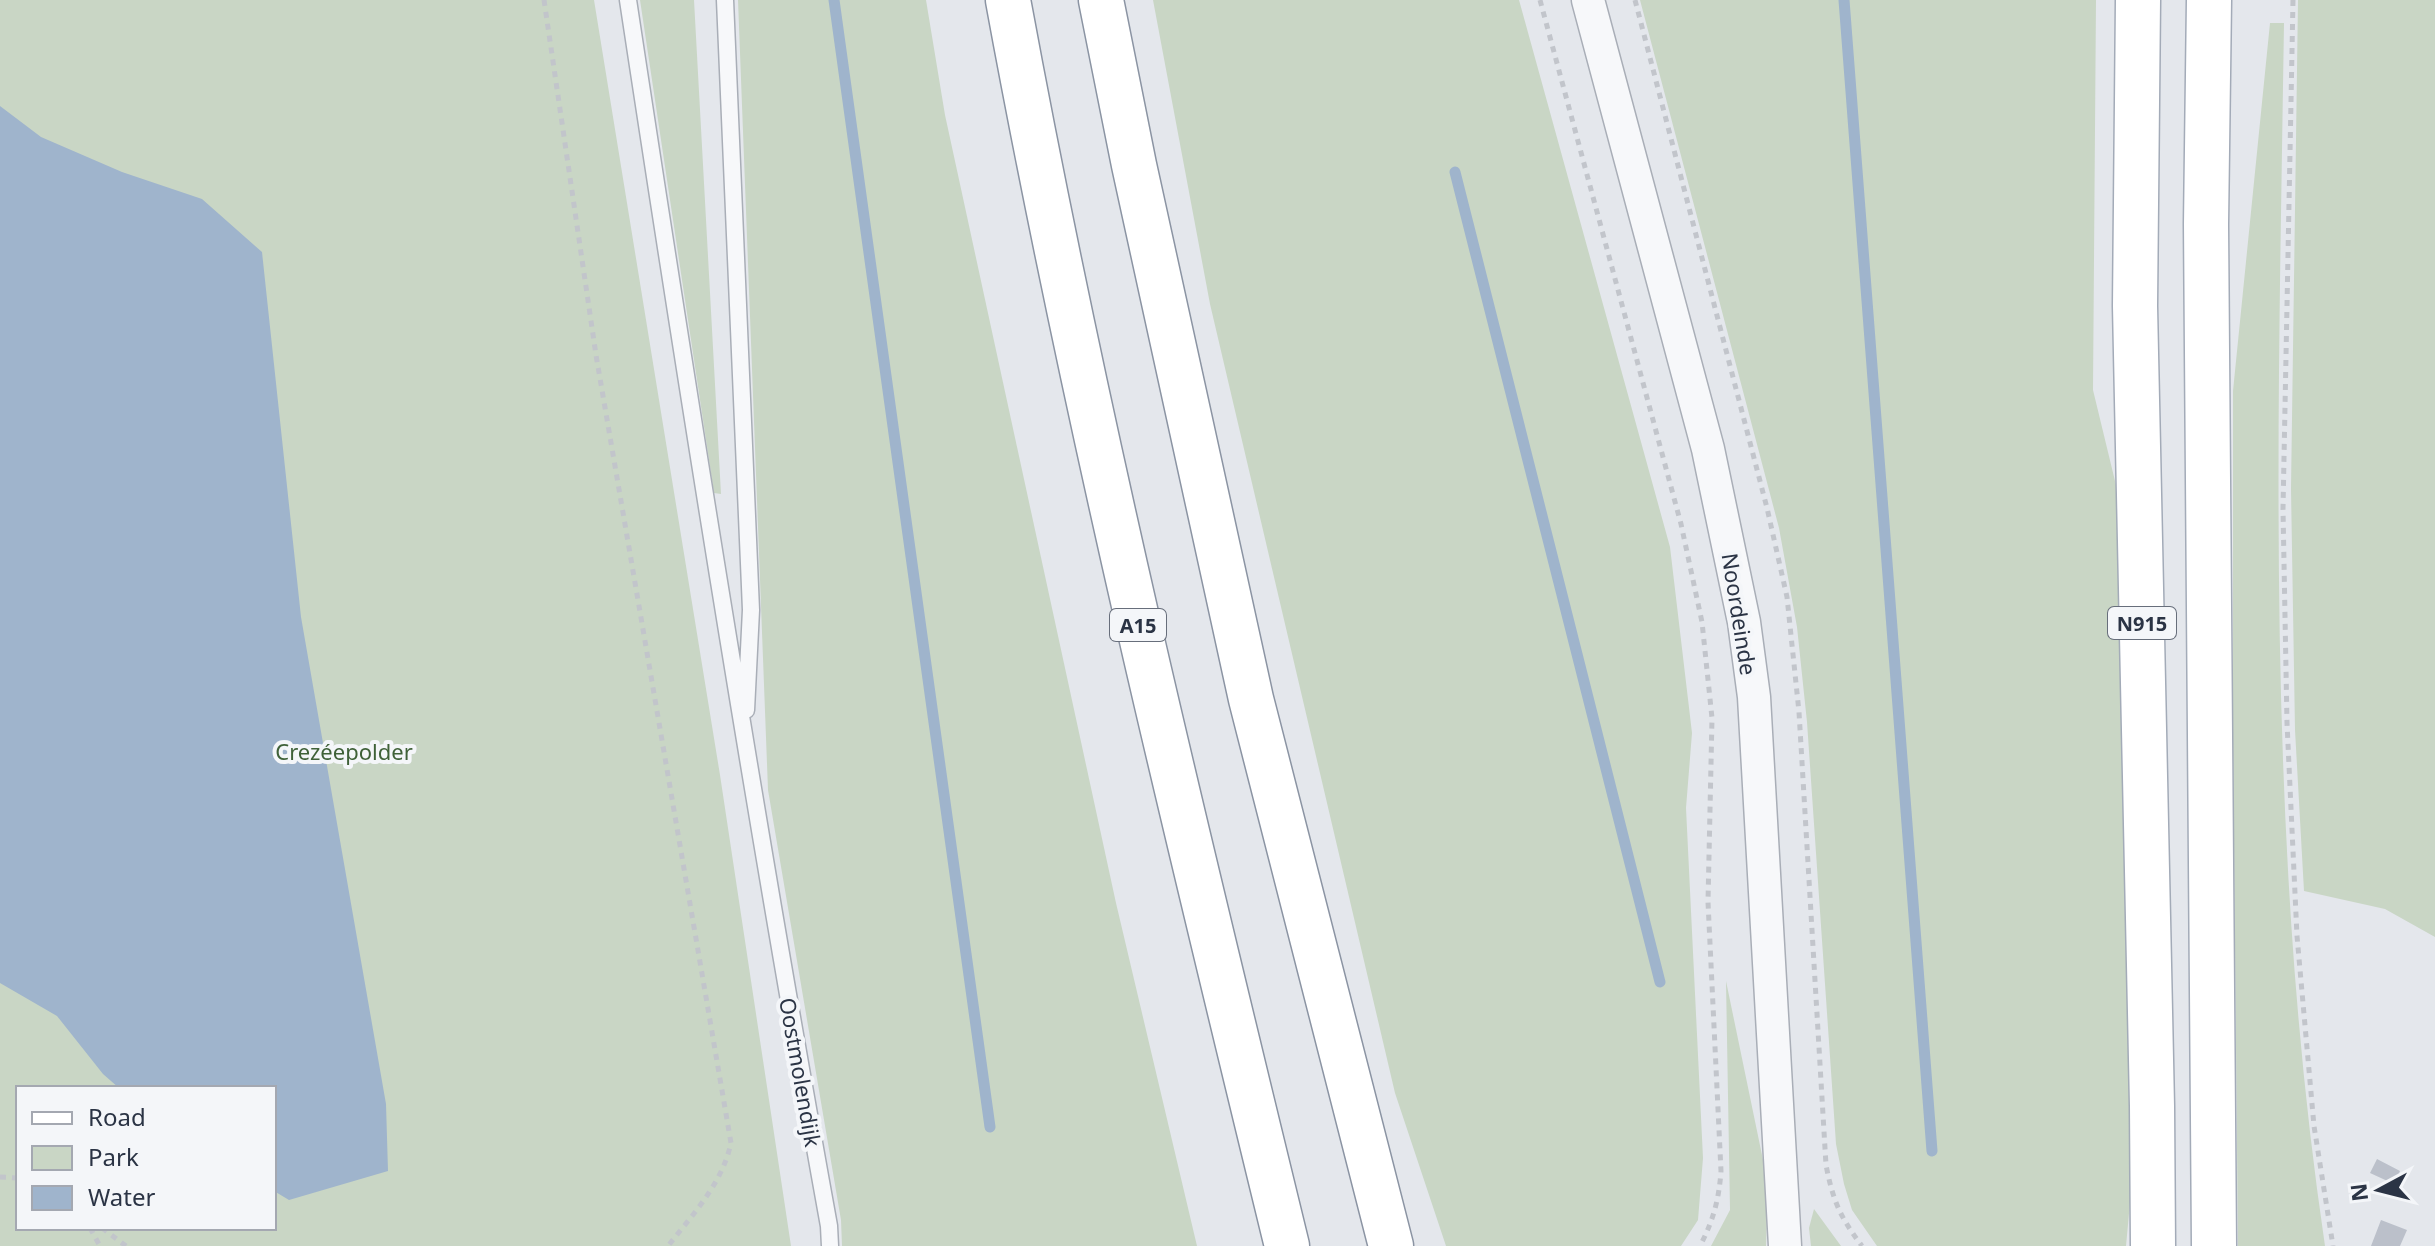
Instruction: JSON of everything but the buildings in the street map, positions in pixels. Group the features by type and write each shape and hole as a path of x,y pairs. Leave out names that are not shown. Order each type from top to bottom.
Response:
{"main road":[{"name":"A15","path":"1008,0 1047,210 1155,707 1287,1246"},
{"path":"1101,0 1251,699 1391,1246"},
{"name":"N915","path":"2138,0 2135,306 2153,1246"},
{"name":"N915","path":"2209,0 2206,224 2214,1246"}],"street":[{"name":"Noordeinde","path":"1588,0 1708,449 1744,622 1754,697 1785,1246"}],"lane":[{"path":"628,0 744,743"},
{"path":"725,0 751,610 744,743"},
{"name":"Oostmolendijk","path":"744,743 830,1246"}],"path":[{"path":"544,0 596,355 731,1143 727,1164 715,1186 668,1246"},
{"path":"1540,0 1681,524 1702,622 1712,718 1708,902 1721,1171 1713,1222 1700,1246"},
{"path":"2293,0 2283,509 2287,723 2303,999 2314,1126 2333,1246"},
{"path":"105,1230 126,1246"}],"green space":[{"name":"Crezéepolder","path":"0,0 594,0 720,775 791,1246 0,1246"},
{"path":"640,0 694,0 721,494 714,493"},
{"path":"738,0 926,0 945,115 1116,903 1197,1246 842,1246 841,1220 768,790"},
{"path":"1153,0 1519,0 1670,547 1692,733 1686,808 1703,1158 1698,1220 1681,1246 1446,1246 1395,1093 1210,304"},
{"path":"1640,0 2096,0 2093,390 2122,510 2133,1170 2126,1246 1877,1246 1852,1210 1836,1144 1807,722 1797,627 1779,528"},
{"path":"2298,0 2435,0 2435,937 2385,909 2304,891 2295,730 2291,489"},
{"path":"2270,23 2284,23 2279,482 2284,789 2292,941 2306,1094 2325,1246 2238,1246 2233,391"},
{"path":"1726,981 1768,1184 1766,1246 1711,1246 1730,1210"},
{"path":"1814,1209 1841,1246 1811,1246 1809,1228"}],"water":[{"path":"0,106 41,137 122,172 202,199 262,252 301,617 386,1104 388,1171 289,1200 276,1192 276,1086 117,1086 103,1074 57,1016 0,983"}],"waterway":[{"path":"834,0 990,1127"},
{"path":"1844,0 1932,1151"},
{"path":"1455,172 1660,982"}]}
